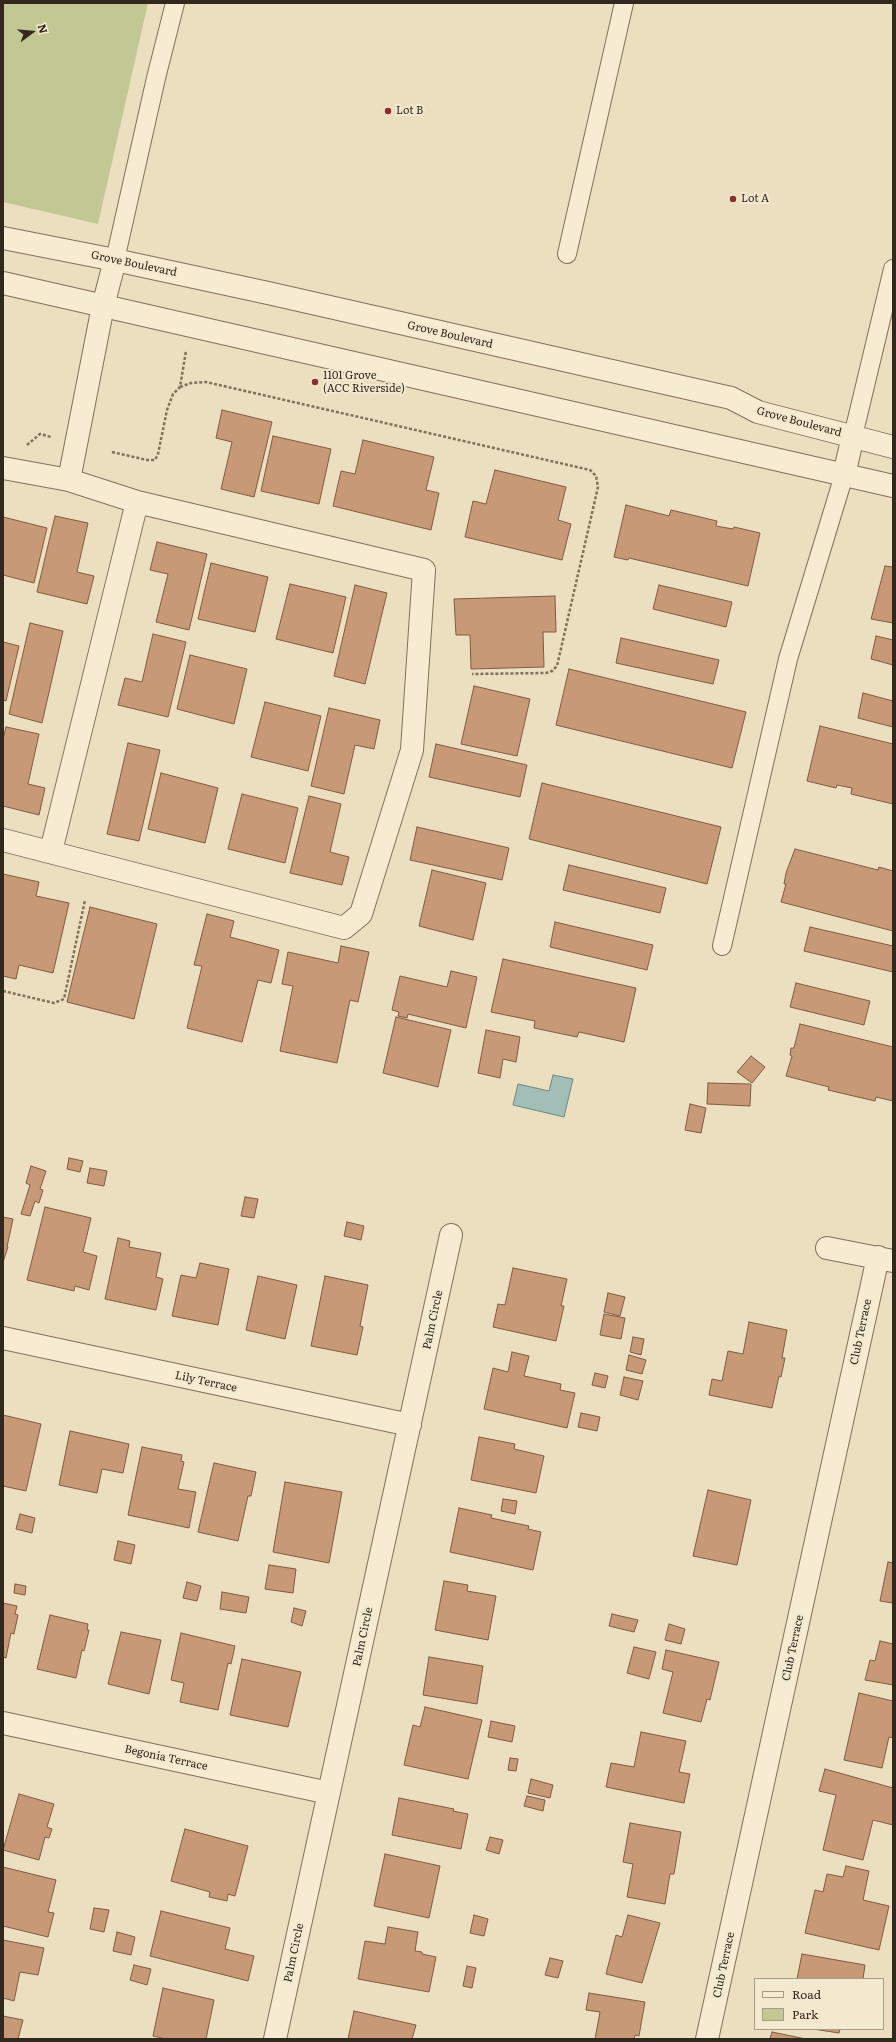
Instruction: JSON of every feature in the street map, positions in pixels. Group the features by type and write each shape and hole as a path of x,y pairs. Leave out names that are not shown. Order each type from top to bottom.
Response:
{"street":[{"name":"Grove Boulevard","path":"3,238 115,260 731,398 758,412 893,447"},
{"path":"68,480 103,306 115,260"},
{"path":"3,283 893,486"},
{"path":"844,475 853,436"},
{"path":"3,468 68,480 137,502 424,570 412,750 361,914 344,928 51,851 3,840"},
{"path":"51,851 137,502"},
{"name":"Palm Circle","path":"275,2039 451,1234"},
{"path":"827,1248 885,1259"},
{"name":"Club Terrace","path":"708,2039 885,1259"},
{"name":"Lily Terrace","path":"3,1338 410,1425"},
{"name":"Begonia Terrace","path":"3,1723 329,1793"}],"lane":[{"path":"115,260 156,78 175,3"},
{"path":"567,254 624,3"},
{"path":"853,436 893,269"},
{"path":"722,946 788,660 844,475"}],"path":[{"path":"180,387 186,351"},
{"path":"112,452 147,460 155,460 158,454 167,410 173,394 180,387 191,383 206,382 590,470 596,476 598,487 556,666 552,672 546,673 472,674"},
{"path":"24,447 40,434 56,438"},
{"path":"3,991 54,1003 64,999 85,900"}],"green space":[{"path":"3,3 148,3 98,224 3,202"}],"water":[{"path":"553,1075 573,1079 564,1117 513,1105 518,1084 549,1091"}],"building":[{"path":"222,410 272,422 254,497 221,489 232,442 216,438"},
{"path":"273,436 331,449 319,504 261,491"},
{"path":"363,440 434,457 426,490 439,493 431,530 333,506 341,471 355,474"},
{"path":"495,470 566,487 558,520 571,524 562,560 465,537 473,501 486,504"},
{"path":"626,505 669,516 671,510 717,521 716,526 733,529 734,527 760,533 748,586 629,558 628,560 614,557"},
{"path":"55,516 88,523 77,572 94,576 87,604 37,592"},
{"path":"3,517 47,528 34,583 3,575"},
{"path":"157,542 207,554 189,630 156,622 168,574 150,570"},
{"path":"211,563 268,577 255,632 198,619"},
{"path":"885,566 893,567 893,623 871,619"},
{"path":"290,584 346,597 333,653 276,639"},
{"path":"355,585 387,593 365,684 334,676"},
{"path":"659,585 732,602 726,627 653,609"},
{"path":"555,596 556,632 543,632 544,667 471,669 470,635 456,635 454,599"},
{"path":"30,623 63,631 42,723 9,714"},
{"path":"153,634 186,642 168,717 118,705 125,678 142,682"},
{"path":"876,636 893,640 893,665 871,659"},
{"path":"621,638 719,660 713,684 616,663"},
{"path":"3,642 19,646 6,701 3,700"},
{"path":"190,655 247,669 234,724 177,709"},
{"path":"569,669 746,712 732,768 556,725"},
{"path":"474,686 530,699 517,756 461,744"},
{"path":"863,693 893,701 893,727 858,718"},
{"path":"265,702 321,716 308,771 251,757"},
{"path":"329,708 380,720 374,749 355,745 344,794 311,786"},
{"path":"820,726 893,744 893,804 851,794 852,788 837,785 836,788 807,781"},
{"path":"6,727 39,734 28,784 45,788 39,815 3,806 3,739"},
{"path":"128,743 160,750 139,841 107,834"},
{"path":"436,744 527,765 520,797 429,777"},
{"path":"161,773 218,788 205,843 148,829"},
{"path":"542,783 721,827 707,884 529,839"},
{"path":"242,794 298,808 285,863 228,849"},
{"path":"309,796 341,804 330,852 349,857 342,885 290,873"},
{"path":"417,827 509,848 502,880 410,860"},
{"path":"795,849 878,870 879,867 893,871 893,931 781,902 786,884 784,884 786,873"},
{"path":"569,865 666,888 660,913 563,890"},
{"path":"432,870 486,883 473,940 419,926"},
{"path":"3,874 39,882 36,896 69,903 53,973 19,965 16,979 3,976"},
{"path":"90,907 157,924 134,1019 67,1002"},
{"path":"207,914 234,921 230,937 279,950 271,983 258,980 242,1042 187,1028 202,966 194,965"},
{"path":"555,922 653,945 647,970 550,947"},
{"path":"810,927 893,946 893,972 804,951"},
{"path":"341,946 369,952 358,1002 350,1000 337,1063 280,1051 293,986 282,984 288,952 338,963"},
{"path":"503,959 636,988 624,1042 579,1032 577,1037 534,1028 535,1021 491,1012"},
{"path":"451,971 477,977 466,1028 408,1014 407,1018 398,1016 399,1012 392,1010 400,976 447,987"},
{"path":"796,983 870,1001 864,1025 790,1007"},
{"path":"396,1017 451,1030 438,1087 383,1073"},
{"path":"800,1024 893,1047 893,1101 876,1097 875,1101 828,1090 829,1087 786,1076 792,1056 790,1055 791,1048 794,1048"},
{"path":"486,1030 520,1037 516,1062 503,1059 500,1078 478,1073"},
{"path":"751,1056 765,1067 752,1083 737,1072"},
{"path":"708,1083 751,1084 750,1106 707,1104"},
{"path":"690,1104 706,1108 701,1133 685,1130"},
{"path":"69,1158 83,1161 80,1172 67,1169"},
{"path":"31,1166 46,1171 40,1189 43,1190 39,1203 35,1201 30,1216 21,1214 30,1185 26,1183"},
{"path":"90,1168 107,1171 104,1186 87,1183"},
{"path":"245,1197 258,1199 254,1218 241,1216"},
{"path":"45,1207 91,1218 83,1252 97,1256 89,1290 75,1286 74,1291 27,1280"},
{"path":"3,1217 13,1219 8,1247 3,1262"},
{"path":"347,1222 364,1226 361,1240 344,1236"},
{"path":"118,1238 130,1241 129,1247 161,1253 156,1277 163,1279 156,1310 105,1299"},
{"path":"200,1263 229,1269 218,1325 172,1316 181,1275 196,1278"},
{"path":"513,1268 567,1279 561,1306 564,1306 556,1341 493,1327 498,1304 505,1305"},
{"path":"258,1276 297,1285 285,1339 246,1330"},
{"path":"325,1276 368,1285 360,1326 363,1327 357,1355 311,1346"},
{"path":"608,1293 625,1297 620,1316 604,1312"},
{"path":"604,1314 625,1318 621,1339 600,1335"},
{"path":"749,1322 787,1330 782,1358 785,1358 781,1377 779,1376 772,1408 709,1395 712,1379 722,1381 728,1351 743,1354"},
{"path":"633,1337 644,1339 641,1355 630,1352"},
{"path":"512,1352 529,1356 524,1376 561,1384 560,1390 575,1393 567,1428 484,1409 493,1368 508,1372"},
{"path":"629,1355 646,1360 642,1374 626,1370"},
{"path":"595,1373 608,1376 605,1388 592,1385"},
{"path":"624,1377 643,1381 638,1400 620,1395"},
{"path":"581,1413 600,1417 597,1431 578,1427"},
{"path":"3,1415 41,1424 26,1491 3,1486"},
{"path":"70,1431 129,1444 123,1473 102,1469 97,1493 59,1485"},
{"path":"479,1437 515,1444 514,1449 544,1456 536,1493 471,1480"},
{"path":"142,1447 182,1455 181,1461 184,1462 178,1489 196,1492 189,1528 128,1515"},
{"path":"214,1463 256,1472 251,1496 248,1496 238,1541 198,1532"},
{"path":"285,1482 342,1492 329,1563 273,1552"},
{"path":"708,1490 751,1500 737,1565 693,1556"},
{"path":"503,1499 517,1501 515,1514 501,1511"},
{"path":"459,1508 492,1515 491,1518 529,1526 528,1529 541,1532 533,1570 450,1552"},
{"path":"20,1514 35,1518 32,1533 16,1529"},
{"path":"118,1541 135,1545 131,1564 114,1560"},
{"path":"888,1562 893,1563 893,1603 880,1601"},
{"path":"269,1565 296,1569 293,1593 265,1589"},
{"path":"444,1581 468,1585 467,1591 496,1596 488,1640 435,1630"},
{"path":"187,1582 201,1586 197,1601 183,1598"},
{"path":"15,1584 26,1586 25,1595 14,1593"},
{"path":"222,1592 249,1597 246,1613 220,1609"},
{"path":"3,1603 17,1606 15,1614 18,1615 14,1634 11,1633 6,1658 3,1657"},
{"path":"294,1608 306,1611 302,1626 291,1622"},
{"path":"612,1614 638,1620 634,1632 609,1626"},
{"path":"50,1615 88,1624 87,1630 89,1630 84,1651 82,1650 76,1678 37,1669"},
{"path":"669,1624 685,1629 681,1644 665,1640"},
{"path":"121,1632 161,1640 149,1694 108,1684"},
{"path":"181,1633 235,1646 231,1664 228,1663 218,1710 180,1702 184,1683 171,1680"},
{"path":"880,1641 893,1644 893,1685 865,1680 870,1660 875,1661"},
{"path":"634,1647 656,1652 649,1679 627,1673"},
{"path":"666,1650 719,1662 710,1700 707,1699 701,1722 663,1713 673,1672 662,1669"},
{"path":"429,1657 483,1666 477,1704 423,1695"},
{"path":"242,1659 301,1672 288,1727 230,1715"},
{"path":"859,1693 893,1701 893,1738 889,1737 882,1768 844,1760"},
{"path":"425,1707 482,1720 468,1779 404,1765 413,1725 420,1727"},
{"path":"491,1721 515,1726 512,1742 488,1737"},
{"path":"641,1732 686,1741 679,1772 690,1774 684,1803 606,1787 611,1763 634,1767"},
{"path":"510,1758 518,1759 516,1771 508,1770"},
{"path":"825,1769 893,1788 893,1825 873,1820 863,1860 823,1850 836,1795 819,1791"},
{"path":"531,1779 553,1785 550,1798 528,1793"},
{"path":"19,1794 54,1804 47,1827 52,1829 49,1838 45,1837 39,1860 3,1850"},
{"path":"527,1796 545,1800 543,1811 524,1806"},
{"path":"399,1798 454,1809 453,1811 468,1814 461,1849 392,1835"},
{"path":"630,1823 681,1832 674,1874 670,1874 665,1904 627,1897 633,1864 623,1862"},
{"path":"185,1829 248,1846 235,1896 228,1894 227,1901 209,1897 210,1892 171,1881"},
{"path":"490,1837 503,1840 499,1854 486,1850"},
{"path":"385,1854 440,1866 429,1918 374,1906"},
{"path":"846,1866 869,1871 863,1900 889,1906 879,1950 805,1933 815,1890 823,1892 827,1874 843,1877"},
{"path":"3,1867 56,1880 48,1912 54,1913 48,1937 3,1926"},
{"path":"94,1908 109,1910 104,1932 90,1929"},
{"path":"161,1911 230,1928 225,1949 254,1956 248,1981 150,1956"},
{"path":"474,1915 488,1919 484,1936 470,1933"},
{"path":"628,1915 660,1923 642,1983 606,1974 616,1935 622,1937"},
{"path":"388,1927 418,1932 415,1951 436,1957 429,1992 358,1979 365,1941 385,1944"},
{"path":"117,1932 135,1937 131,1955 113,1951"},
{"path":"3,1940 44,1948 38,1975 20,1972 14,2001 3,1998"},
{"path":"802,1954 865,1965 863,1978 797,1978"},
{"path":"550,1958 563,1961 558,1978 545,1975"},
{"path":"134,1965 151,1969 147,1985 130,1980"},
{"path":"467,1966 476,1968 472,1988 463,1986"},
{"path":"163,1988 214,2000 206,2039 166,2039 153,2036"},
{"path":"589,1993 645,2002 639,2036 635,2035 634,2039 595,2039 600,2012 586,2010"},
{"path":"354,2011 416,2025 412,2039 348,2039"},
{"path":"3,2016 23,2020 18,2039 3,2039"},
{"path":"820,2030 840,2030 839,2033"},
{"path":"772,2032 806,2039 770,2039"}],"place":[{"name":"Lot B","path":"388,111"},
{"name":"Lot A","path":"733,199"},
{"name":"1101 Grove (ACC Riverside)","path":"315,382"}]}
